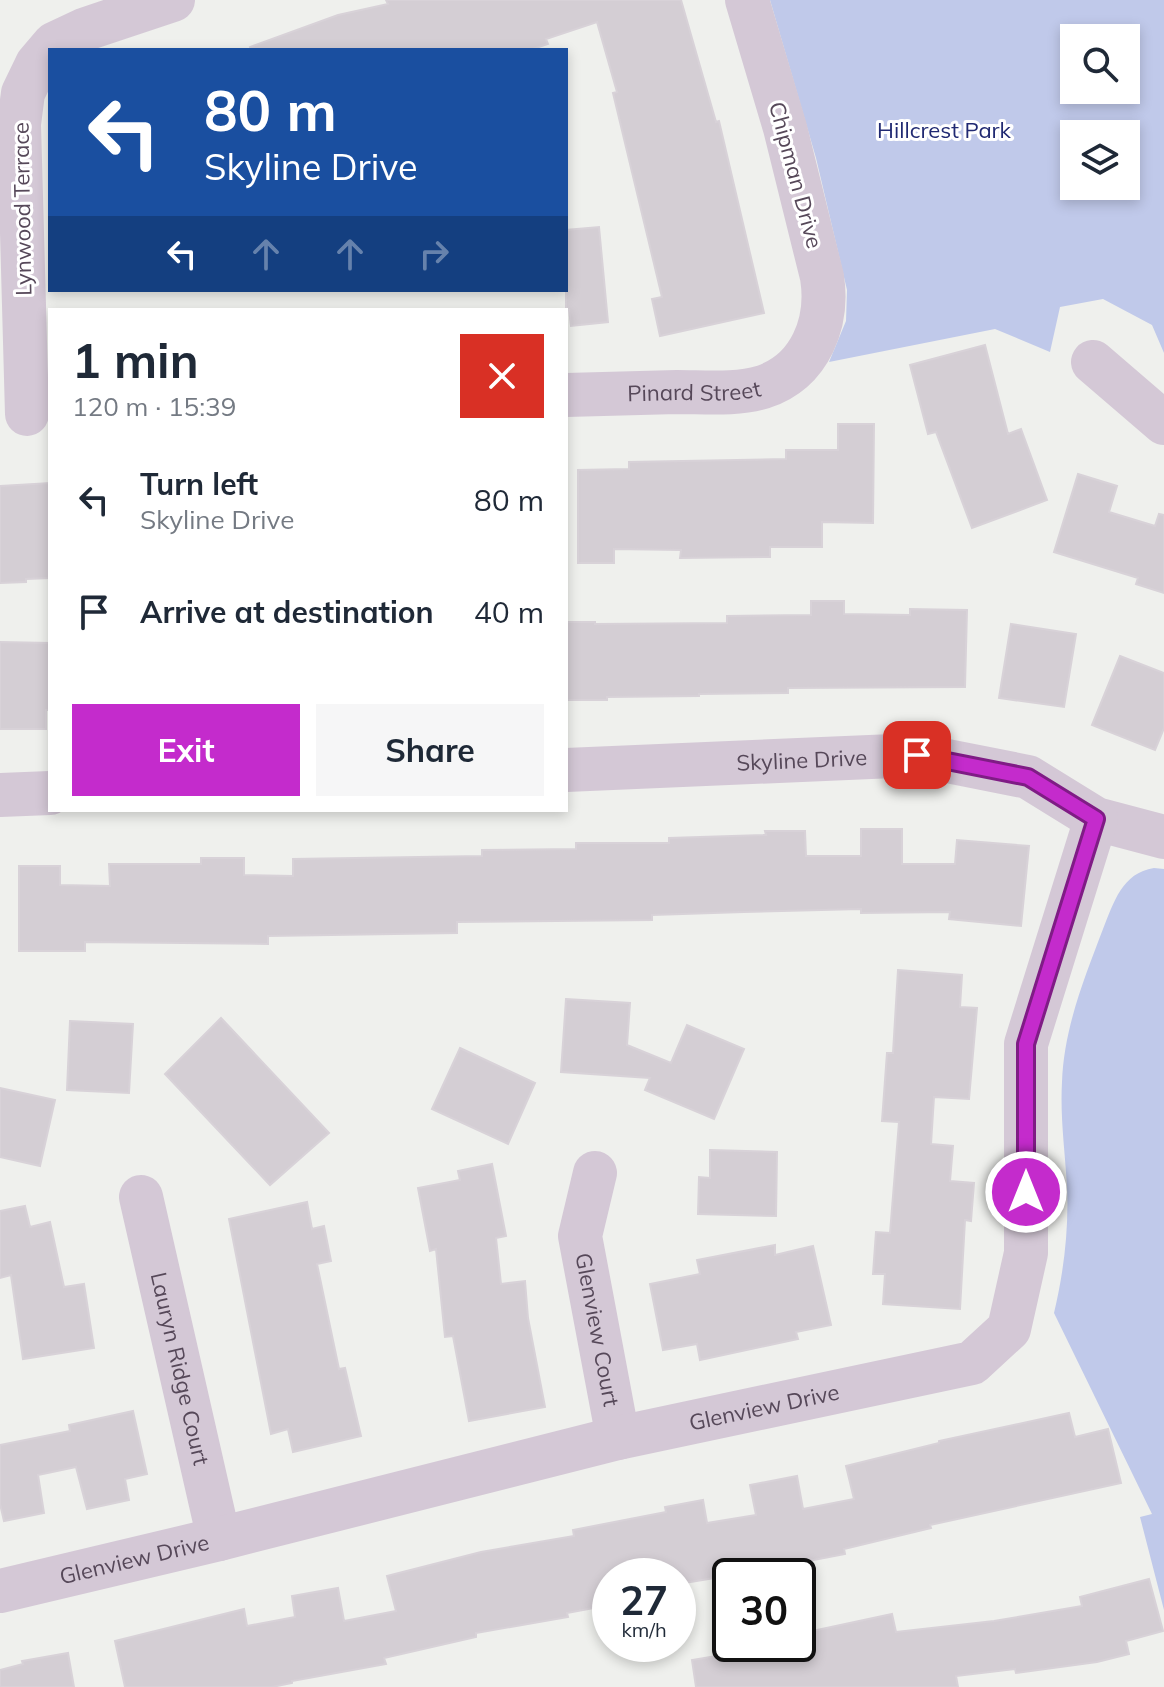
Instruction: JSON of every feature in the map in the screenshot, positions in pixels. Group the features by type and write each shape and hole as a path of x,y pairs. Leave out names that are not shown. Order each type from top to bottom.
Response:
{"street":[{"name":"Lynwood Terrace","path":"51,48 86,29 173,0"},
{"name":"Chipman Drive","path":"747,0 785,128 822,277 824,313 820,332 809,351"},
{"name":"Lynwood Terrace","path":"26,414 19,124 23,93 37,64 48,51"},
{"name":"Pinard Street","path":"568,395 745,390 780,379 797,366 809,351"},
{"path":"1093,362 1164,423"},
{"name":"Skyline Drive","path":"568,770 917,755 1028,777 1096,819 1164,837"},
{"path":"0,795 48,793"},
{"name":"Glenview Drive","path":"0,1591 618,1438 972,1363 1009,1329 1026,1253 1026,1044 1096,819"},
{"name":"Glenview Court","path":"595,1173 580,1236 618,1438"},
{"name":"Lauryn Ridge Court","path":"141,1197 219,1539"}],"green space":[{"name":"Hillcrest Park","path":"770,0 1164,0 1164,353 1152,325 1103,299 1060,307 1050,352 995,329 829,362 846,321 847,290 816,158"},
{"path":"1154,868 1164,869 1164,1610 1140,1517 1152,1514 1054,1313 1066,1234 1062,1095 1071,1023 1089,966 1116,899 1134,876"}],"building":[{"path":"386,0 681,0 716,122 719,121 764,313 660,336 652,299 662,297 613,93 617,92 597,22 546,39 548,44 536,48 250,47 338,15 388,4"},
{"path":"599,227 608,322 571,326 566,308 568,230"},
{"path":"985,345 1008,434 1021,429 1047,500 972,528 936,432 928,434 910,365"},
{"path":"838,424 874,424 873,523 822,522 822,547 770,547 770,557 680,558 681,550 614,549 614,563 578,563 578,470 629,469 629,462 786,459 786,450 838,450"},
{"path":"1078,474 1117,486 1109,512 1155,526 1159,514 1164,515 1164,593 1136,584 1138,578 1054,552"},
{"path":"48,483 48,578 0,583 0,486"},
{"path":"811,601 844,601 844,614 910,615 910,609 967,610 965,687 788,688 788,693 568,700 568,622 727,623 727,616 811,615"},
{"path":"1011,624 1076,634 1064,707 999,698"},
{"path":"0,642 48,643 46,729 0,729"},
{"path":"1120,656 1164,673 1164,728 1155,750 1092,725"},
{"path":"861,829 902,829 902,864 955,864 957,840 1029,846 1021,926 949,919 950,912 861,913 861,909 652,915 652,920 457,922 457,933 268,936 268,944 85,942 85,951 19,951 19,866 60,866 60,885 110,886 109,864 201,864 201,858 244,858 244,875 293,876 293,859 482,856 482,850 576,849 576,843 669,843 669,838 766,835 765,831 805,831 806,856 861,856"},
{"path":"898,970 962,975 960,1007 977,1008 969,1099 934,1097 931,1144 953,1146 950,1181 974,1183 971,1221 965,1220 960,1309 883,1304 885,1274 873,1274 876,1232 890,1233 899,1122 882,1121 887,1053 893,1053"},
{"path":"566,999 630,1003 627,1045 671,1063 687,1025 744,1049 714,1119 645,1090 650,1078 561,1072"},
{"path":"221,1018 329,1133 270,1185 165,1074"},
{"path":"70,1021 133,1024 129,1093 67,1090"},
{"path":"460,1048 535,1083 508,1144 432,1109"},
{"path":"0,1088 55,1100 40,1166 0,1157"},
{"path":"710,1150 777,1152 776,1216 698,1214 699,1177 710,1178"},
{"path":"492,1164 506,1236 496,1238 501,1284 525,1281 528,1318 545,1407 469,1421 453,1336 445,1337 436,1249 430,1251 418,1188 460,1180 458,1171"},
{"path":"307,1202 312,1229 324,1226 331,1261 317,1264 339,1369 345,1368 361,1436 293,1452 288,1429 271,1434 229,1219"},
{"path":"25,1206 30,1227 50,1222 64,1287 84,1284 94,1348 23,1359 11,1275 0,1278 0,1211"},
{"path":"775,1245 775,1255 813,1246 831,1325 796,1332 798,1339 700,1360 697,1344 663,1350 650,1284 700,1274 697,1260"},
{"path":"133,1411 147,1474 125,1479 129,1500 87,1509 76,1467 38,1475 44,1513 4,1521 0,1504 0,1445 70,1431 69,1425"},
{"path":"1069,1413 1075,1437 1108,1429 1121,1483 930,1525 931,1528 844,1549 845,1554 816,1560 712,1558 712,1578 696,1581 696,1558 592,1558 592,1608 567,1613 568,1617 476,1633 476,1637 384,1658 386,1664 272,1687 125,1687 115,1641 244,1609 247,1626 295,1617 292,1596 338,1588 344,1621 396,1611 387,1576 481,1552 574,1536 573,1530 666,1512 665,1507 703,1500 707,1523 756,1515 750,1485 797,1476 803,1509 854,1499 846,1466 939,1441"},
{"path":"1149,1579 1163,1631 1126,1641 1129,1654 1097,1662 1016,1673 1015,1669 956,1676 958,1687 696,1687 692,1662 696,1659 712,1657 712,1662 816,1662 816,1630 892,1614 896,1632 994,1621 1082,1606 1080,1597"},
{"path":"68,1653 74,1687 0,1687 0,1670 23,1664 22,1661"}],"route":[{"path":"917,755 1028,777 1096,819 1026,1044 1026,1192"}]}
